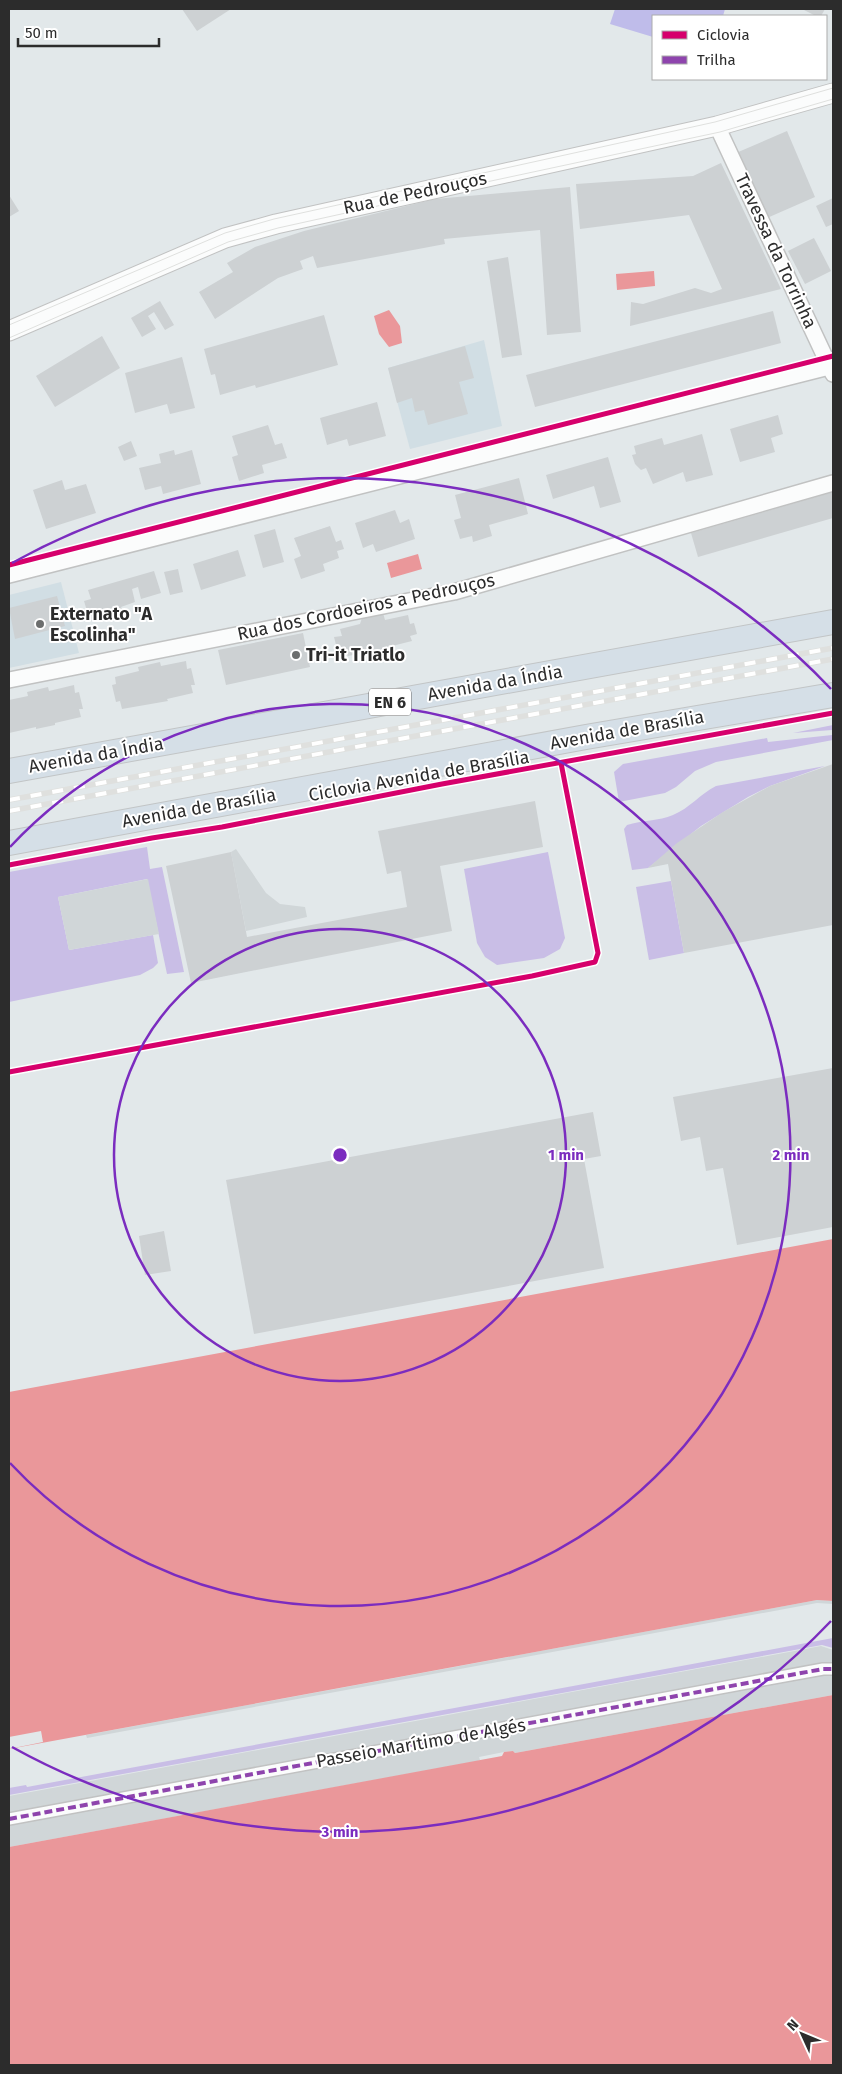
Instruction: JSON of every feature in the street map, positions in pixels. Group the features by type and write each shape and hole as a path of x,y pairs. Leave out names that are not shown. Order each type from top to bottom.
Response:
{"main road":[{"path":"770,633 833,611"},
{"name":"Avenida da Índia","path":"9,771 833,622"},
{"name":"Avenida de Brasília","path":"9,843 586,737 833,695"}],"street":[{"name":"Rua de Pedrouços","path":"9,331 225,238 285,222 718,126 833,93"},
{"name":"Travessa da Torrinha","path":"718,126 832,370"},
{"path":"9,575 832,370"},
{"name":"Rua dos Cordoeiros a Pedrouços","path":"9,680 454,592 833,483"},
{"name":"Passeio Marítimo de Algés","path":"9,1819 833,1669"}],"shaded area":[{"path":"615,9 725,9 723,15 652,15 652,37 610,24"},
{"path":"654,271 655,286 617,290 616,274"},
{"path":"389,310 400,326 402,343 389,347 379,334 374,316"},
{"path":"484,340 502,426 410,449 388,368"},
{"path":"418,554 422,569 391,578 387,563"},
{"name":"Externato \"A Escolinha\"","path":"61,582 79,653 9,668 9,595"},
{"path":"833,725 833,740 716,762 695,771 676,787 665,793 619,802 614,772 623,764 767,738 768,742 832,735 832,730 793,733"},
{"path":"825,766 770,786 748,797 701,826 648,868 632,870 624,829 627,825 673,815 685,809 716,786"},
{"path":"147,847 150,869 162,867 184,972 167,974 147,879 58,897 69,950 153,935 158,963 153,968 140,975 9,1002 9,872"},
{"path":"236,849 266,893 280,904 305,907 307,917 246,931 231,852"},
{"path":"548,852 565,938 560,949 544,958 497,965 485,957 477,943 464,869"},
{"path":"148,879 159,934 69,950 58,897"},
{"path":"671,881 684,953 649,960 636,887"},
{"path":"833,1239 833,1601 817,1600 9,1749 9,1392"},
{"path":"817,1600 833,1601 833,1604 817,1603 87,1738 86,1735"},
{"path":"833,1638 833,1648 822,1645 9,1795 9,1788 26,1785 27,1787"},
{"path":"821,1646 833,1650 833,1695 515,1753 513,1751 504,1752 479,1757 480,1760 478,1761 9,1847 9,1796"},
{"path":"833,1695 833,2065 9,2065 9,1847 502,1756 504,1752 513,1751 515,1753"}],"pier":[{"path":"41,1731 43,1742 9,1749 9,1737"}],"building":[{"path":"182,9 231,9 197,31"},
{"path":"802,9 825,9 822,15 814,15"},
{"path":"787,131 815,197 767,218 736,153"},
{"path":"721,163 781,289 630,326 631,302 643,304 695,288 711,293 722,289 689,215 580,229 576,184 693,176"},
{"path":"570,187 581,332 547,335 540,230 444,239 445,244 317,268 313,256 300,261 303,269 278,278 215,319 199,292 233,272 227,263 255,247 304,231 435,199"},
{"path":"9,195 19,211 9,217"},
{"path":"833,198 833,224 826,227 816,206"},
{"path":"814,238 831,271 805,284 788,251"},
{"path":"508,257 522,355 502,358 487,261"},
{"path":"160,301 174,325 165,330 154,312 148,316 156,329 142,337 131,318"},
{"path":"773,311 781,343 535,407 526,375"},
{"path":"324,315 338,365 256,388 255,385 220,395 215,374 211,375 204,349"},
{"path":"102,336 120,368 55,407 36,376"},
{"path":"465,346 474,378 459,382 468,414 428,425 424,410 415,412 412,398 397,403 388,368"},
{"path":"182,357 195,408 170,414 167,404 135,413 125,373"},
{"path":"377,402 386,436 349,446 347,439 327,445 320,418"},
{"path":"778,415 783,434 771,438 775,452 740,462 730,429"},
{"path":"268,425 275,445 282,443 287,458 262,465 264,473 239,481 232,457 238,455 232,436"},
{"path":"702,434 713,475 686,482 683,472 653,484 646,468 641,470 635,464 632,455 636,454 634,446 662,438 664,445"},
{"path":"131,441 137,456 124,461 118,447"},
{"path":"174,450 175,455 192,450 201,484 163,494 161,486 145,490 139,468 161,463 159,454"},
{"path":"608,457 621,502 600,508 594,486 553,499 546,475"},
{"path":"519,478 528,514 489,525 492,536 473,542 472,536 460,539 454,520 461,518 455,495"},
{"path":"62,480 65,490 86,484 96,513 46,529 33,490"},
{"path":"833,492 833,518 698,557 691,533"},
{"path":"395,510 400,523 409,519 415,539 376,552 373,544 363,548 355,523"},
{"path":"330,526 336,542 341,540 344,549 337,551 339,558 323,564 325,571 301,579 294,559 301,556 294,538"},
{"path":"275,529 284,562 263,568 254,535"},
{"path":"238,550 246,576 201,590 193,564"},
{"path":"178,569 183,592 170,595 164,572"},
{"path":"154,571 161,593 141,599 138,587 132,589 135,602 121,607 123,612 90,621 84,601 91,599 88,590"},
{"path":"57,596 65,626 15,639 9,608"},
{"path":"383,613 385,620 408,615 410,624 414,623 417,634 410,636 412,641 384,648 385,655 368,659 367,652 348,656 345,652 338,653 334,637 342,636 340,629 360,624 362,618"},
{"path":"303,633 310,667 226,685 218,650"},
{"path":"186,661 187,669 191,668 195,685 191,685 193,693 167,699 168,701 122,709 120,701 116,702 112,685 116,684 115,677 139,671 138,667 160,662 161,666"},
{"path":"74,685 75,693 79,692 83,709 79,709 81,717 55,723 55,725 9,733 9,700 28,696 27,692 48,687 49,691"},
{"path":"833,764 833,925 684,953 668,864 648,868 677,843 723,812 770,786"},
{"path":"535,801 543,847 440,866 452,931 191,983 166,866 231,852 247,937 407,907 401,871 387,874 378,831"},
{"path":"833,1068 833,1227 737,1245 723,1168 706,1171 700,1137 681,1141 673,1097"},
{"path":"593,1112 601,1156 584,1159 604,1268 254,1334 226,1180"},
{"path":"164,1231 171,1271 145,1275 139,1236"}],"tram line":[{"path":"9,325 225,233 274,219 715,122 833,88"},
{"path":"9,338 228,242 278,228 720,132 833,99"}],"railway":[{"path":"9,800 833,648"},
{"path":"9,811 833,659"}],"marked path":[{"path":"9,1819 823,1669 833,1669"}],"cycle path":[{"path":"9,565 833,356"},
{"name":"Ciclovia Avenida de Brasília","path":"9,865 833,713"},
{"path":"9,1072 532,976 595,962 598,953 561,763"}],"place":[{"name":"Externato \"A Escolinha\"","path":"40,624"},
{"name":"Tri-it Triatlo","path":"296,655"}]}
